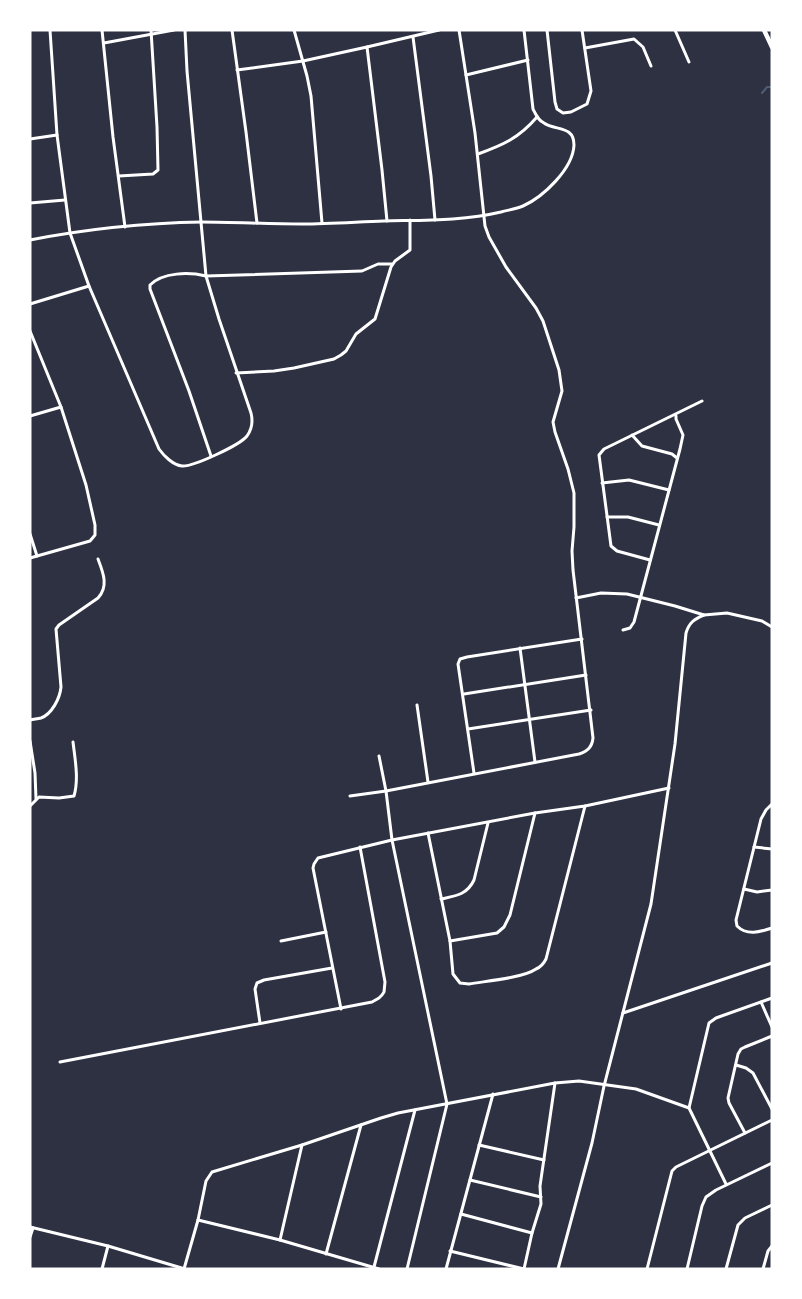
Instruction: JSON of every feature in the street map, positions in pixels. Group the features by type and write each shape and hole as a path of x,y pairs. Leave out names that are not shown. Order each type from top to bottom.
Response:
{"main road":[{"path":"764,30 772,47"}],"street":[{"path":"50,30 57,135 70,233 89,286 161,451 181,466 189,465 239,443 248,435 252,418 206,276 185,30"},
{"path":"102,30 125,227"},
{"path":"104,43 151,32 174,30"},
{"path":"232,30 256,223"},
{"path":"294,30 307,76 313,115 322,223"},
{"path":"237,70 303,61 440,30"},
{"path":"350,796 579,754 588,750 594,738 572,559 574,494 553,422 561,391 559,370 543,321 502,261 487,232 459,30"},
{"path":"30,240 125,227 201,222 322,223 435,220 484,216 522,206 538,197 561,175 571,158 574,146 566,129 544,124 533,109 524,30"},
{"path":"547,30 555,102 557,109 563,113 571,112 587,104 591,91 582,30"},
{"path":"675,30 689,62"},
{"path":"119,177 153,174 158,170 151,32"},
{"path":"413,37 435,220"},
{"path":"585,48 634,39 643,47 651,66"},
{"path":"367,47 387,221"},
{"path":"466,75 528,60"},
{"path":"478,154 516,138 537,117"},
{"path":"30,139 57,135"},
{"path":"30,203 66,200"},
{"path":"236,373 294,368 334,358 346,351 356,334 375,319 392,264 410,250 410,220"},
{"path":"210,456 150,285 155,280 187,273 206,276 362,271 378,264 392,264"},
{"path":"30,304 89,286"},
{"path":"30,333 61,407 86,484 96,531 90,541 30,558"},
{"path":"650,560 613,549 610,542 599,459 601,452 702,401"},
{"path":"30,416 61,407"},
{"path":"623,630 630,628 634,622 683,435 676,419 677,414"},
{"path":"632,435 642,446 672,454 677,458"},
{"path":"602,483 629,480 669,490"},
{"path":"607,517 628,517 659,525"},
{"path":"30,534 37,556"},
{"path":"30,720 41,718 51,711 60,694 56,629 58,624 98,598 103,592 104,579 98,559"},
{"path":"576,598 613,592 704,615"},
{"path":"558,1269 592,1143 604,1086 651,904 669,788 686,633 695,619 704,615 727,613 762,621 772,627"},
{"path":"474,773 458,664 460,659 582,639"},
{"path":"520,648 535,762"},
{"path":"464,694 586,675"},
{"path":"417,705 428,782"},
{"path":"468,729 591,710"},
{"path":"30,741 36,799"},
{"path":"30,806 41,797 74,796 76,774 73,742"},
{"path":"379,756 392,840 447,1104 407,1269"},
{"path":"341,1009 313,868 315,860 321,856 392,840 585,806 669,788"},
{"path":"772,804 763,814 737,914 737,926 742,930 759,932 772,928"},
{"path":"428,833 450,941 453,974 464,984 522,974 535,970 543,964 585,806"},
{"path":"450,941 497,933 504,927 510,915 535,813"},
{"path":"441,899 461,894 470,887 474,880 488,823"},
{"path":"60,1062 376,1001 382,995 385,986 360,847"},
{"path":"754,847 772,849"},
{"path":"744,889 757,892 772,890"},
{"path":"280,941 326,932"},
{"path":"623,1013 772,963"},
{"path":"261,1023 255,989 257,983 332,968"},
{"path":"726,1184 689,1108 709,1023 772,998"},
{"path":"761,1002 772,1027"},
{"path":"745,1133 728,1098 738,1054 741,1050 772,1036"},
{"path":"736,1065 753,1073 772,1109"},
{"path":"30,1237 31,1228 108,1246 185,1269 206,1182 212,1172 362,1124 415,1110 555,1083 579,1082 636,1089 689,1108"},
{"path":"450,1251 524,1269 540,1208 540,1186 555,1083"},
{"path":"446,1269 493,1094"},
{"path":"374,1267 415,1110"},
{"path":"647,1269 672,1171 772,1120"},
{"path":"326,1254 362,1124"},
{"path":"280,1240 302,1145"},
{"path":"479,1145 544,1160"},
{"path":"687,1269 704,1201 709,1194 772,1163"},
{"path":"470,1180 541,1197"},
{"path":"726,1269 738,1225 745,1218 772,1206"},
{"path":"460,1214 532,1233"},
{"path":"198,1220 280,1240 379,1269"},
{"path":"102,1269 108,1246"},
{"path":"763,1269 768,1251 772,1246"}],"waterway":[{"path":"762,93 767,87 772,87"}]}
